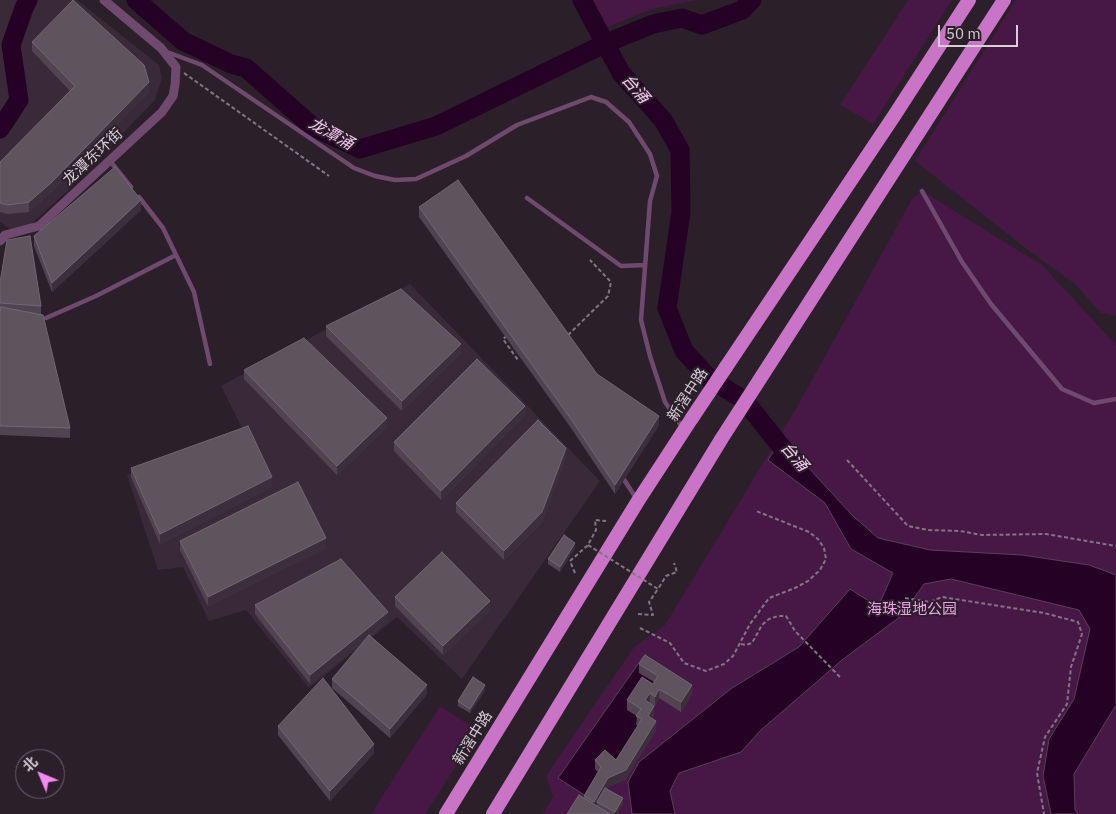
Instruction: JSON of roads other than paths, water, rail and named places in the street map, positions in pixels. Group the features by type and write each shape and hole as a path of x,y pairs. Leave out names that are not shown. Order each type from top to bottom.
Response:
{"highway":[{"name":"新滘中路","path":"446,814 638,501 969,0"},
{"path":"492,814 722,438 1004,0"}],"street":[{"path":"104,0 164,52"},
{"name":"龙潭东环街","path":"0,241 5,235 39,226 162,112 173,96 176,67 164,52"}],"lane":[{"path":"164,52 202,65 354,168 375,176 395,180 416,179 466,156 517,125 592,97 606,102 629,122 650,154 657,176 650,201 642,320 650,356 665,402 684,430"},
{"path":"110,161 163,228 194,292 210,364"},
{"path":"922,190 962,262 991,304 1062,389 1094,403 1116,400"},
{"path":"527,198 621,266 645,265"},
{"path":"46,318 96,296 176,255"},
{"path":"618,469 638,501"}],"water":[{"path":"782,439 853,516 878,538 930,550 1022,555 1089,565 1116,575 1116,705 1074,774 1075,810 1078,814 1051,814 1043,776 1049,739 1074,699 1090,629 1079,610 951,579 924,584 901,616 842,660 761,730 741,752 679,773 670,791 675,814 632,814 628,782 639,762 732,688 799,647 850,589 878,607 893,573 851,549 825,503 768,460"},
{"path":"643,657 661,668 652,691 643,730 589,798 558,778"}],"waterway":[{"name":"龙潭涌","path":"0,129 19,100 11,45 28,0"},
{"name":"龙潭涌","path":"136,0 183,41 231,64 246,68 313,127 360,149 436,126 604,44 653,24 682,18 702,25 742,10 752,0"},
{"name":"台涌","path":"582,0 621,73 663,120 680,150 681,212 667,308 684,351 710,379 744,400 795,462"}],"park label":[{"name":"海珠湿地公园","path":"912,610"}]}
